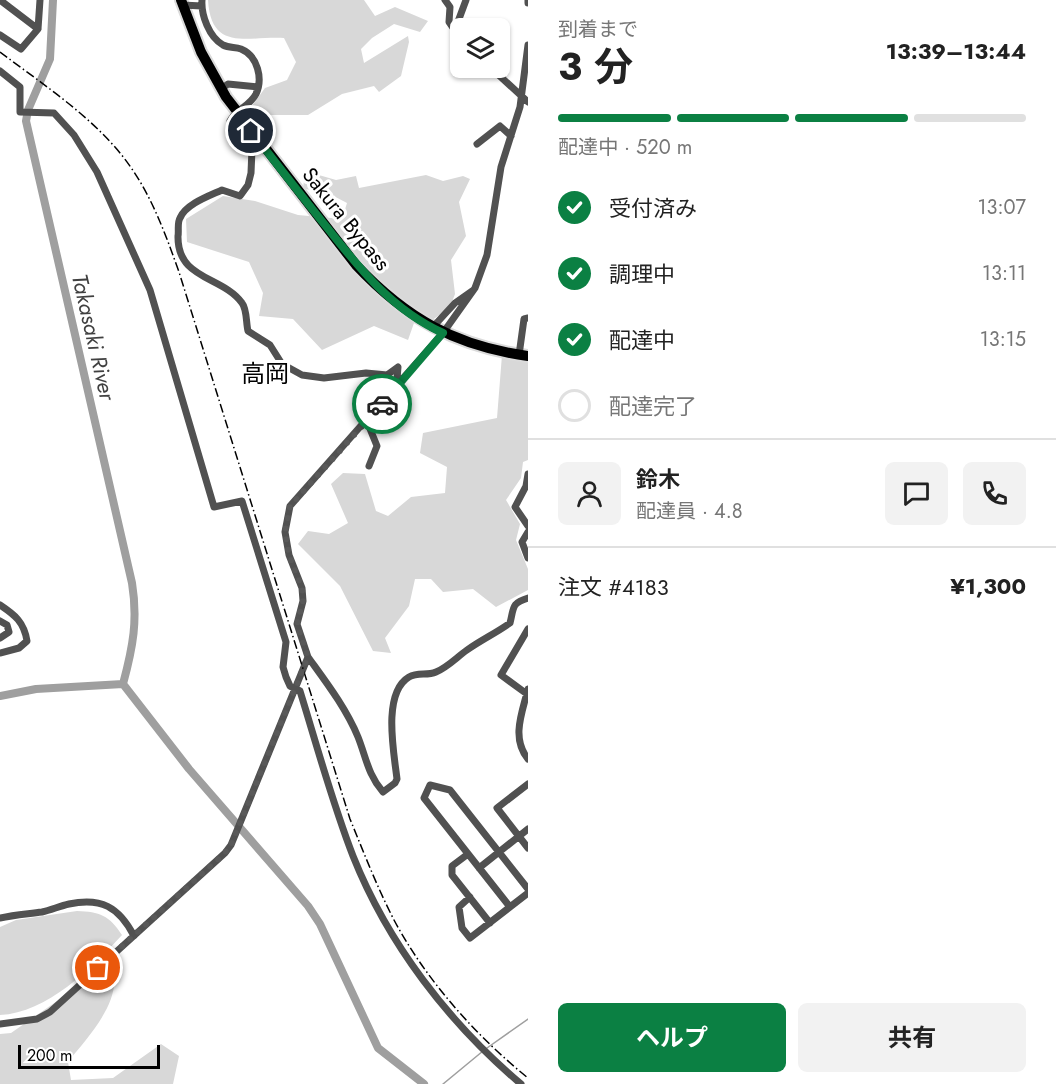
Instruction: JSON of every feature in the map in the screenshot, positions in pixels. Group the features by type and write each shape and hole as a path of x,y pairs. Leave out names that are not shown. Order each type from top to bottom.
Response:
{"highway":[{"name":"Sakura Bypass","path":"182,2 201,52 221,89 237,113 356,265 398,306 432,328 464,342 524,356"}],"street":[{"path":"0,0 38,29"},
{"path":"0,35 21,49 38,29 40,0"},
{"path":"445,0 450,7 450,23"},
{"path":"459,18 466,0"},
{"path":"182,2 202,3 204,21 221,44 243,50 254,61 259,77 258,87 251,100 230,121 252,149 248,185 240,196 222,190 185,210 179,219 178,243 186,264 207,280 217,283 243,304 249,331 270,345 282,364 291,371 324,378 360,373 387,375 398,367 397,379 390,389 389,396"},
{"path":"528,45 525,100 511,136 497,185 487,255 475,288 443,333 290,506 286,516 285,532 289,555 302,588 303,601 297,624 308,657 332,690 358,738 361,753 372,778 383,792 395,783 397,778 392,712 401,685 407,678 416,674 436,672 494,635 510,623 512,607 515,603 528,598"},
{"path":"0,71 20,87 20,112 54,113 74,135 89,157 147,283 214,507 243,501 286,642 283,657 286,677 290,686 300,691 351,850 388,927 441,1004 485,1053 521,1084"},
{"path":"502,78 525,100"},
{"path":"221,89 228,84 258,87"},
{"path":"477,144 500,126 511,136"},
{"path":"432,328 455,303 475,288"},
{"path":"524,356 524,319 528,318"},
{"path":"366,419 377,446 369,466"},
{"path":"528,474 527,487 515,507 528,525"},
{"path":"528,532 522,543 528,558"},
{"path":"0,605 20,620 27,641 19,648 0,653"},
{"path":"0,621 6,625 9,632 0,638"},
{"path":"528,629 501,675 527,692 518,735 521,749 528,759"},
{"path":"0,1024 44,1016 225,853 231,845 308,657"},
{"path":"528,784 497,808 528,848"},
{"path":"470,897 459,907 462,928 470,938 510,907 528,891 450,790 430,785 424,798 510,907"},
{"path":"479,868 528,829"},
{"path":"468,854 452,867 452,875 490,923"},
{"path":"0,918 44,912 68,904 92,902 104,905 121,915 134,936"}],"shaded area":[{"path":"208,0 364,0 375,16 395,7 428,21 420,32 394,24 372,38 361,49 364,63 408,36 409,42 401,76 379,92 374,86 342,94 308,115 266,115 249,110 265,88 287,80 296,62 284,38 244,39 224,34 216,28"},
{"path":"305,171 336,180 356,176 359,188 426,175 443,181 463,176 470,179 459,202 466,236 451,260 455,294 450,307 427,324 414,323 408,340 374,326 322,350 293,319 259,316 263,293 249,262 187,242 186,219 223,196 255,201 298,215 342,219 347,203 324,191 303,189"},
{"path":"502,355 528,359 528,460 523,462 521,478 506,500 520,524 516,540 528,569 528,590 496,607 473,589 443,592 431,579 415,579 409,606 385,638 391,653 373,651 340,586 298,544 308,531 329,534 348,523 331,484 343,473 365,474 376,511 388,516 411,497 445,493 447,467 420,453 423,433 497,418"},
{"path":"77,911 92,912 103,916 113,923 122,935 83,974 51,998 18,1012 0,1015 0,927 16,920"},
{"path":"106,967 113,969 114,981 108,1007 93,1031 68,1062 71,1080 113,1078 161,1044 179,1056 173,1084 0,1084 0,1034 11,1033"}],"waterway":[{"name":"Takasaki River","path":"53,0 50,59 28,110 26,121 132,583 135,609 134,634 123,684 189,769 308,906 320,924 378,1048 424,1084"},
{"path":"0,696 36,689 123,684"},
{"path":"487,1048 528,1019"},
{"path":"443,1084 483,1051"}],"railway":[{"path":"0,52 63,99 107,138 130,166 147,195 179,272 350,819 376,883 407,942 437,985 471,1025 528,1078"}],"way so far":[{"path":"98,968 231,845 308,657 297,624 303,601 302,588 289,555 285,532 286,516 290,506 366,419 382,404"}],"district":[{"name":"高岡","path":"265,373"}],"route":[{"path":"251,131 356,265 398,306 443,333 382,404"}]}
